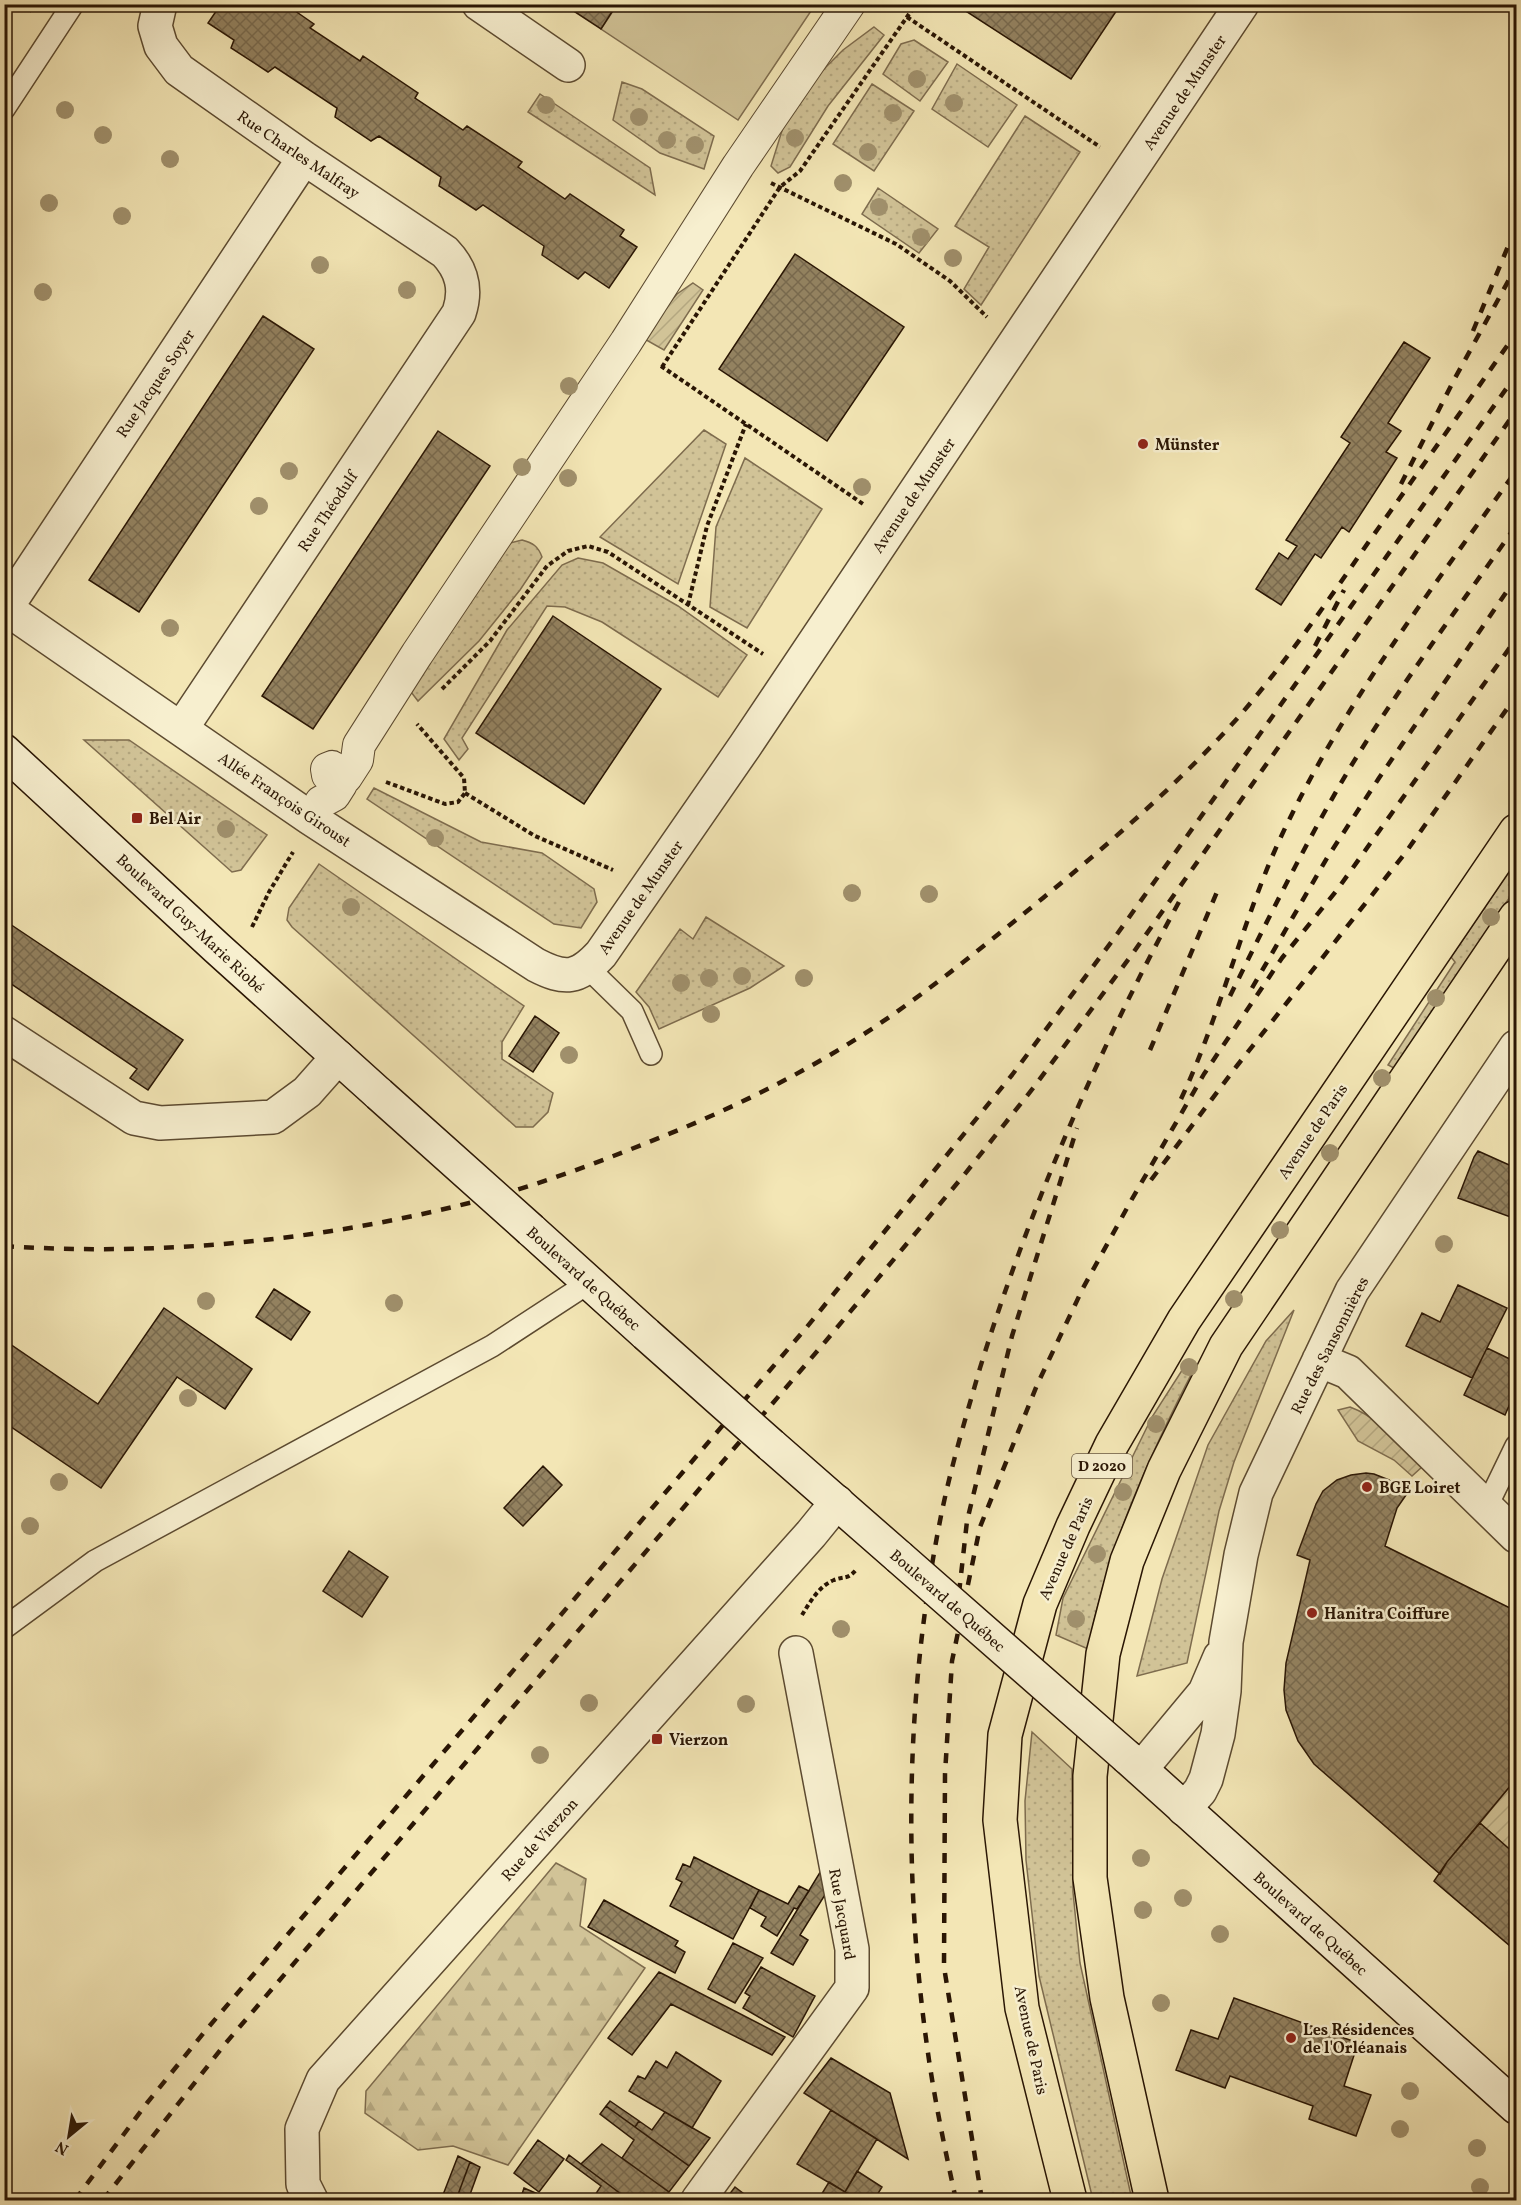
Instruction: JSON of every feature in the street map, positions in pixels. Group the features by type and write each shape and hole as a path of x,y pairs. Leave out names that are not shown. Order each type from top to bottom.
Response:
{"main road":[{"name":"Avenue de Paris","path":"1070,2200 1022,2008 1000,1820 1005,1735 1040,1604 1073,1526 1112,1444 1184,1320 1516,831"},
{"path":"1152,2200 1107,1998 1090,1878 1090,1776 1103,1654 1127,1561 1164,1470 1226,1346 1516,917"}],"street":[{"name":"Rue Charles Malfray","path":"160,4 156,26 158,36 168,58 179,70 304,158 445,252 462,276 463,290"},
{"path":"479,4 568,65"},
{"path":"321,802 334,795 341,784 328,775 327,769 332,767 346,777 357,760 359,745 385,703 626,342 738,166 849,4"},
{"name":"Avenue de Munster","path":"581,972 601,954 745,746 1242,4"},
{"name":"Rue Jacques Soyer","path":"5,607 304,158"},
{"name":"Rue Théodulf","path":"182,729 459,313 463,301 463,290"},
{"name":"Allée François Giroust","path":"5,607 310,818 536,965 555,975 581,972"},
{"name":"Boulevard Guy-Marie Riobé","path":"4,751 379,1094"},
{"path":"4,1033 134,1118 160,1124 273,1117 307,1092 338,1057"},
{"name":"Rue des Sansonnières","path":"1184,1809 1200,1791 1211,1762 1224,1691 1226,1642 1241,1555 1256,1493 1352,1291 1516,1047"},
{"name":"Boulevard de Québec","path":"379,1094 771,1445 1134,1763 1516,2107"},
{"path":"1319,1360 1348,1372 1516,1536"},
{"name":"Rue de Vierzon","path":"310,2200 303,2184 302,2129 323,2080 803,1543 837,1502"},
{"name":"Rue des Sansonnières","path":"1134,1763 1205,1692 1226,1642"},
{"name":"Rue Jacquard","path":"698,2200 852,1988 852,1949 796,1653"}],"lane":[{"path":"4,109 73,4"},
{"path":"581,972 632,1011 651,1054"},
{"path":"4,1628 95,1561 492,1346 590,1282"},
{"path":"1486,1508 1516,1446"}],"path":[{"path":"662,367 780,187 800,171 916,4"},
{"path":"907,17 1108,152"},
{"path":"738,166 897,244 950,281 990,321"},
{"path":"626,342 869,508"},
{"path":"688,605 707,525 746,424"},
{"path":"439,693 490,641 547,566 568,551 588,546 608,552 768,658"},
{"path":"357,760 388,784 445,804 458,802 465,793 464,778 419,725 385,703"},
{"path":"419,725 424,716"},
{"path":"465,793 535,836 612,869 621,876"},
{"path":"248,935 269,892 296,848"},
{"path":"796,1653 796,1638 802,1616 810,1601 828,1584 834,1580 849,1577 858,1568"}],"green space":[{"path":"617,5 815,5 738,120 601,29"},
{"path":"874,27 884,35 828,106 790,167 778,173 771,166 785,121 815,78 843,50"},
{"path":"914,40 948,62 920,101 883,74 901,44"},
{"path":"957,64 1017,105 988,147 932,109"},
{"path":"622,82 642,89 714,136 704,169 660,153 613,120"},
{"path":"872,84 914,111 874,171 833,144"},
{"path":"540,94 650,168 655,195 528,112"},
{"path":"1025,116 1080,152 981,305 964,289 989,247 955,226"},
{"path":"878,188 938,229 919,253 862,214"},
{"path":"693,283 703,290 664,350 641,337 677,294"},
{"path":"704,430 726,444 678,584 600,537"},
{"path":"745,458 822,509 747,628 710,607 716,527"},
{"path":"522,540 535,546 542,557 520,590 479,641 418,701 411,692 502,545"},
{"path":"578,558 603,563 678,606 747,655 718,697 602,622 565,607 547,606 462,738 468,749 459,760 444,739 507,630 562,565"},
{"path":"84,740 129,740 267,835 241,870 232,872"},
{"path":"374,788 481,842 542,853 594,889 597,902 581,928 554,924 367,799"},
{"path":"1516,861 1516,888 1394,1068 1388,1065 1455,962 1451,957"},
{"path":"319,864 524,1006 502,1042 502,1059 553,1093 548,1112 533,1127 516,1127 292,927 287,920 289,908"},
{"path":"706,917 784,966 750,988 659,1029 649,1007 636,992 680,929 693,939"},
{"path":"1294,1310 1234,1462 1219,1511 1187,1663 1137,1676 1162,1579 1208,1445 1266,1341"},
{"path":"1188,1361 1196,1365 1146,1468 1118,1539 1106,1575 1088,1649 1056,1635 1063,1598 1152,1417"},
{"path":"1350,1407 1380,1425 1423,1466 1412,1476 1394,1460 1358,1441 1338,1410"},
{"path":"1032,1732 1072,1769 1073,1892 1080,1963 1132,2200 1093,2200 1039,1976 1026,1860 1025,1801"},
{"path":"1516,1779 1516,1855 1480,1823"},
{"path":"556,1863 586,1879 580,1926 645,1968 508,2165 453,2146 418,2150 365,2113 366,2091"}],"building":[{"path":"221,4 285,4 314,24 310,28 360,61 363,56 418,93 415,98 463,130 467,126 522,162 518,167 565,199 570,194 624,230 620,236 637,247 609,288 585,272 578,279 542,255 544,246 483,205 476,210 439,186 441,177 379,136 371,141 335,117 337,108 275,67 268,72 231,48 234,40 208,23"},
{"path":"572,4 617,4 601,29 569,8"},
{"path":"963,4 1121,4 1071,79 961,8"},
{"path":"795,254 904,327 827,441 719,369"},
{"path":"263,316 314,349 139,612 89,580"},
{"path":"1404,342 1430,358 1388,423 1401,431 1386,452 1397,458 1349,532 1342,527 1321,558 1315,554 1281,605 1256,589 1279,553 1288,559 1297,546 1286,540 1350,443 1341,437"},
{"path":"438,431 490,466 313,729 262,696"},
{"path":"553,616 661,689 584,804 476,733"},
{"path":"4,920 183,1040 148,1090 130,1078 137,1069 4,979"},
{"path":"535,1016 559,1033 533,1072 509,1056"},
{"path":"1478,1151 1516,1168 1516,1219 1458,1198"},
{"path":"1458,1285 1507,1308 1472,1378 1406,1346 1422,1313 1440,1322"},
{"path":"274,1289 310,1312 291,1340 256,1317"},
{"path":"164,1308 252,1369 225,1409 177,1377 101,1488 4,1422 4,1340 98,1404"},
{"path":"1487,1348 1516,1362 1516,1390 1505,1415 1464,1395"},
{"path":"543,1466 562,1485 523,1526 504,1508"},
{"path":"1366,1473 1389,1480 1406,1495 1397,1508 1385,1546 1516,1611 1516,1779 1447,1862 1440,1874 1314,1764 1298,1741 1286,1710 1284,1690 1286,1663 1310,1560 1297,1555 1323,1491 1337,1480"},
{"path":"349,1551 388,1577 362,1617 323,1591"},
{"path":"1480,1823 1516,1855 1516,1951 1434,1881"},
{"path":"694,1857 759,1890 733,1939 670,1906 682,1882 676,1879 683,1864 690,1867"},
{"path":"822,1869 828,1890 800,1935 808,1940 793,1965 771,1953"},
{"path":"799,1886 809,1891 797,1909 794,1908 777,1936 761,1926 766,1917 750,1908 759,1890 788,1904"},
{"path":"604,1900 678,1941 675,1946 685,1952 675,1973 588,1927"},
{"path":"733,1943 763,1958 735,2003 708,1989"},
{"path":"761,1967 815,1996 793,2037 743,2008 750,1996 745,1993"},
{"path":"659,1972 785,2037 772,2055 671,2004 632,2055 608,2038"},
{"path":"1234,1998 1358,2043 1344,2086 1371,2095 1356,2136 1309,2119 1313,2106 1230,2076 1225,2088 1176,2070 1191,2030 1218,2039"},
{"path":"676,2052 721,2081 692,2128 629,2091 638,2076 645,2079 656,2061 667,2068"},
{"path":"831,2058 890,2093 908,2159 804,2093"},
{"path":"610,2101 639,2121 635,2127 606,2106"},
{"path":"606,2106 689,2166 669,2192 622,2158 634,2140 600,2114"},
{"path":"831,2110 877,2139 845,2192 797,2164"},
{"path":"665,2112 710,2138 689,2166 635,2127 639,2121 652,2130"},
{"path":"538,2140 564,2159 539,2192 514,2173"},
{"path":"602,2144 669,2192 663,2200 629,2200 581,2164"},
{"path":"569,2155 629,2200 611,2200 608,2197 603,2200 595,2195 601,2186 566,2160"},
{"path":"458,2156 470,2162 456,2200 441,2200"},
{"path":"470,2162 480,2167 468,2200 456,2200"},
{"path":"857,2171 882,2187 874,2200 861,2200 845,2192"},
{"path":"829,2182 845,2192 861,2200 818,2200"},
{"path":"735,2187 752,2200 725,2200"},
{"path":"524,2188 540,2195 538,2200 520,2200"}],"railway":[{"path":"1473,331 1516,227"},
{"path":"1401,484 1455,378 1516,267"},
{"path":"4,1246 128,1249 252,1241 314,1234 436,1211 539,1183 664,1136 767,1090 840,1049 933,985 1043,898 1146,809 1220,738 1276,671 1308,628 1516,333"},
{"path":"75,2200 147,2103 206,2030 806,1328 1012,1075 1115,937 1516,375"},
{"path":"103,2200 225,2044 825,1342 1034,1087 1133,953 1516,411"},
{"path":"1181,1099 1195,1068 1265,873 1303,792 1330,743 1389,650 1516,471"},
{"path":"1230,996 1303,851 1351,766 1411,674 1516,526"},
{"path":"1252,988 1327,858 1516,578"},
{"path":"1315,646 1344,590"},
{"path":"982,2200 944,1967 945,1774 952,1661 980,1527 1037,1385 1083,1288 1204,1074 1282,958 1337,890 1516,639"},
{"path":"1151,1180 1236,1067 1406,852 1516,696"},
{"path":"1150,1050 1217,892"},
{"path":"956,2200 929,2060 915,1927 912,1860 914,1725 919,1659 939,1526 952,1466 980,1368 1021,1247 1094,1071 1180,900"},
{"path":"959,1593 967,1521 1012,1336 1077,1128"}],"place":[{"name":"Münster","path":"1143,444"},
{"name":"Bel Air","path":"137,818"},
{"name":"BGE Loiret","path":"1367,1487"},
{"name":"Hanitra Coiffure","path":"1312,1613"},
{"name":"Vierzon","path":"657,1739"},
{"name":"Les Résidences de l'Orléanais","path":"1291,2038"}]}
